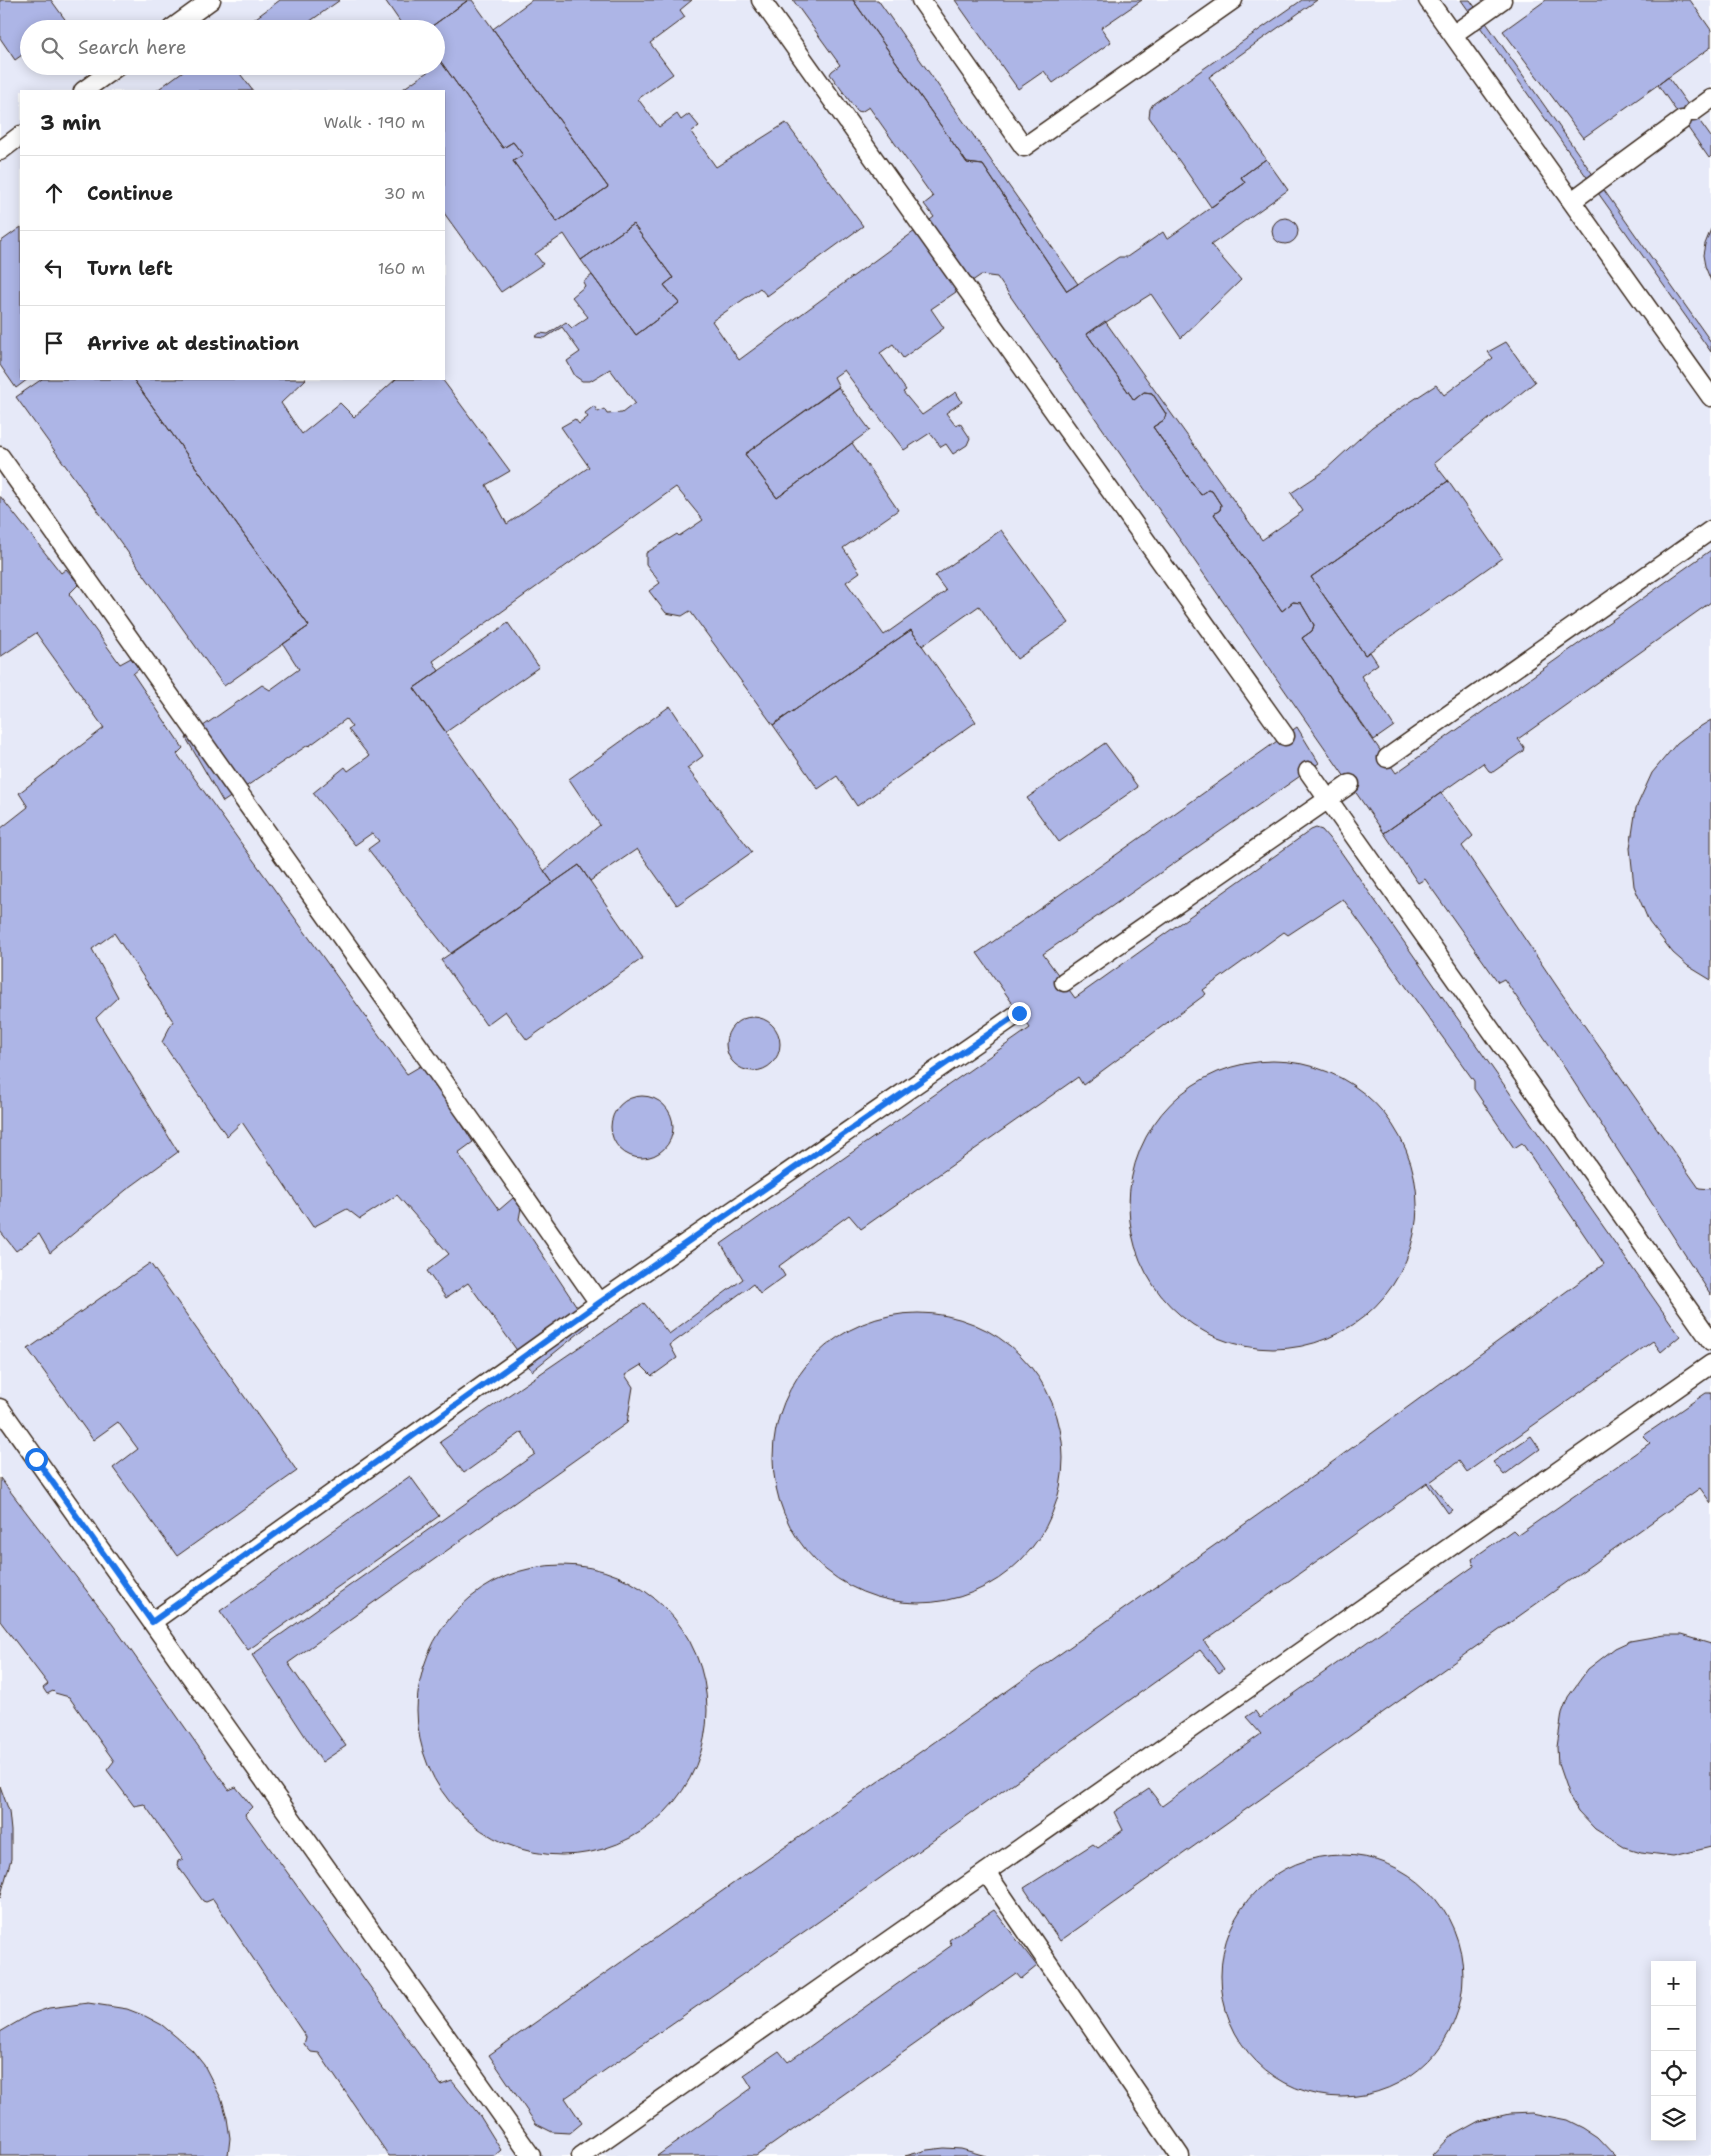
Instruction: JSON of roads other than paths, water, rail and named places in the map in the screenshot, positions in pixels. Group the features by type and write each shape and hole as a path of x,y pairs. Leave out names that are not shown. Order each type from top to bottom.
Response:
{"lane":[{"path":"183,20 211,0"},
{"path":"761,0 1285,736"},
{"path":"920,0 1024,147 1233,0"},
{"path":"1428,0 1711,397"},
{"path":"1454,34 1502,0"},
{"path":"84,90 105,75"},
{"path":"1572,201 1711,99"},
{"path":"0,150 20,136"},
{"path":"0,456 475,1125 599,1303"},
{"path":"1387,758 1711,530"},
{"path":"1308,771 1711,1341"},
{"path":"1064,982 1350,784"},
{"path":"152,1622 599,1303 1019,1013"},
{"path":"581,2156 1711,1364"},
{"path":"0,1408 531,2156"},
{"path":"986,1872 1180,2156"}]}
